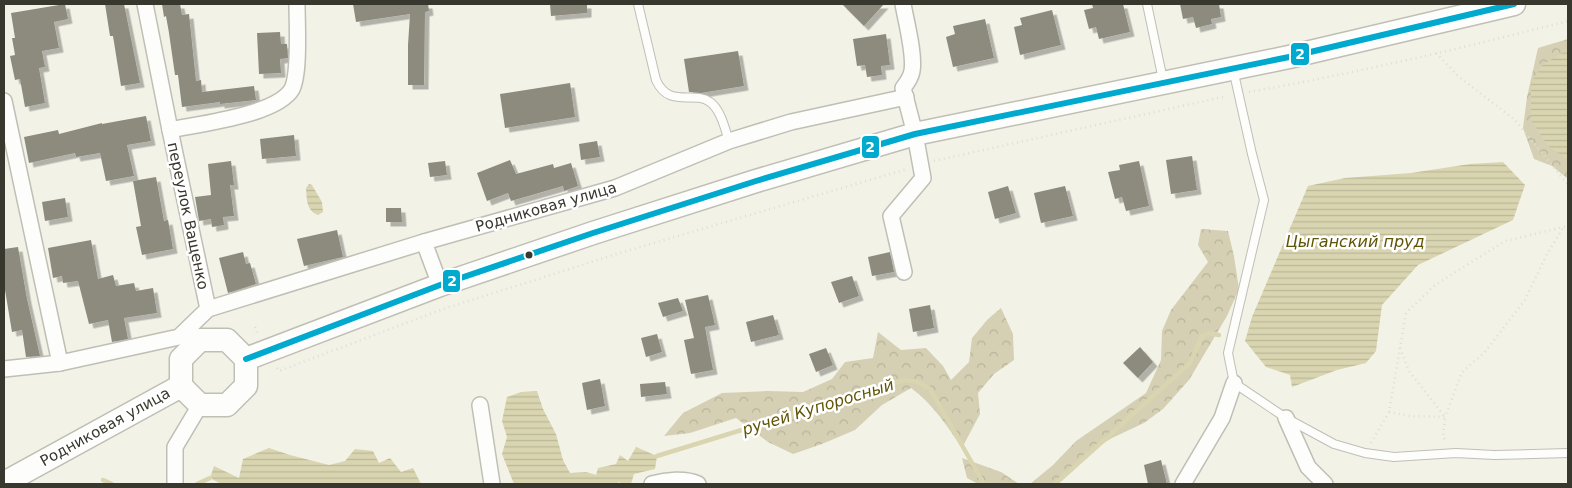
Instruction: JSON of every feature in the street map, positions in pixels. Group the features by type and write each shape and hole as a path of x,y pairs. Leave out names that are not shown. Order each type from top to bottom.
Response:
{"main road":[{"path":"246,359 440,285 756,180 915,134 1289,57 1514,4"},
{"path":"195,333 227,340 246,359 246,386 227,405 200,405"},
{"name":"Родниковая улица","path":"195,333 181,359 181,386 200,405"},
{"name":"Родниковая улица","path":"4,483 181,386"}],"street":[{"path":"145,4 170,130"},
{"name":"переулок Ващенко","path":"208,309 170,130 258,111 280,102 292,88 296,71 297,4"},
{"path":"903,4 912,60 912,70 903,88 915,134 923,178 891,216 904,272"},
{"name":"Родниковая улица","path":"4,369 60,363 195,333 208,309 424,242 614,188 729,141 791,122 906,97"},
{"path":"4,101 60,363"},
{"path":"424,242 440,285"},
{"path":"1184,484 1222,418 1234,383"},
{"path":"175,484 175,447 200,405"},
{"path":"480,405 492,484"},
{"path":"1286,418 1308,466 1325,484"},
{"path":"652,484 662,481 698,484"}],"lane":[{"path":"638,4 659,86 663,92 679,98 704,99 710,102 718,113 729,141"},
{"path":"1147,4 1164,82"},
{"path":"1233,68 1264,200 1228,353 1234,383 1286,418 1334,444 1365,453 1394,457 1456,453 1494,455 1568,453"}],"path":[{"path":"1436,53 1458,76 1514,120 1568,185"},
{"path":"1365,453 1389,412 1406,313 1435,285 1505,241 1568,226"},
{"path":"1456,453 1443,437 1445,417 1462,372 1484,353 1525,300 1547,254 1564,228"},
{"path":"1400,347 1409,371 1445,417"},
{"path":"1389,412 1410,416 1445,417"}],"green space":[{"path":"1568,39 1568,179 1552,166 1534,159 1523,128 1527,97 1538,48"},
{"path":"1201,229 1228,231 1239,289 1227,316 1189,380 1163,409 1144,423 1112,438 1085,454 1073,471 1052,484 1030,484 1053,465 1076,441 1146,393 1161,360 1162,331 1171,310 1208,262 1198,245"},
{"path":"1001,308 1013,334 1014,360 994,374 978,393 980,414 962,448 933,408 911,388 882,405 855,430 793,454 768,442 736,418 690,433 664,436 683,413 722,393 803,392 832,379 845,362 873,358 878,332 901,350 926,348 943,366 951,380 969,362 972,338 988,319"},
{"path":"962,458 1001,472 1019,484 978,484 967,478"}],"water":[{"path":"1568,49 1568,160 1548,146 1531,120 1531,84 1541,66"},
{"name":"Цыганский пруд","path":"1503,162 1525,185 1513,220 1418,265 1382,305 1376,351 1366,363 1337,370 1292,387 1290,375 1266,367 1245,341 1252,317 1308,186 1345,178 1411,173 1470,164"},
{"path":"309,184 312,185 322,202 323,212 318,215 311,210 308,204 306,188"},
{"path":"537,391 543,409 556,434 563,460 570,473 586,472 596,475 598,468 616,464 620,455 628,461 636,447 657,456 655,469 634,474 631,484 619,482 617,484 514,484 502,454 507,437 502,421 507,397 521,392"},
{"path":"269,448 329,465 345,461 355,449 373,451 379,463 390,458 401,472 413,468 421,484 221,484 210,478 214,466 239,478 243,459"}],"building":[{"path":"65,4 68,19 54,22 59,48 42,51 45,67 39,68 45,103 25,107 20,79 15,80 10,56 15,55 12,38 15,38 11,13"},
{"path":"105,4 124,4 140,83 121,86 113,36 110,36"},
{"path":"162,4 180,4 182,15 189,14 196,81 201,80 202,92 254,86 256,100 182,107 178,75 175,75 166,16 164,17"},
{"path":"353,4 428,4 429,11 425,12 424,85 408,85 410,14 356,22"},
{"path":"550,4 587,4 587,13 551,16"},
{"path":"842,4 884,4 864,26"},
{"path":"1092,4 1123,4 1130,32 1099,39 1096,27 1089,29 1084,10 1093,8"},
{"path":"1180,4 1219,4 1221,17 1211,19 1212,24 1196,28 1193,17 1183,19"},
{"path":"1052,10 1061,45 1020,55 1014,27 1022,25 1020,18"},
{"path":"985,19 994,58 953,67 946,37 955,34 953,26"},
{"path":"280,32 281,44 287,44 288,58 280,59 281,73 259,74 257,33"},
{"path":"886,34 890,65 881,66 882,75 867,77 865,65 857,66 853,39"},
{"path":"738,51 744,86 701,93 689,92 684,59"},
{"path":"570,83 575,117 505,128 500,94"},
{"path":"146,116 151,141 127,145 134,176 106,181 100,153 76,157 75,153 29,163 24,137 58,130 59,134 102,123"},
{"path":"294,135 296,156 262,159 260,139"},
{"path":"597,141 600,157 581,160 579,144"},
{"path":"1192,156 1197,190 1171,194 1166,160"},
{"path":"510,160 516,174 553,164 554,168 571,163 578,186 564,191 563,186 511,201 508,193 487,201 477,173"},
{"path":"231,161 234,185 230,185 234,216 223,217 224,225 212,227 211,219 199,221 195,197 211,195 208,164"},
{"path":"445,161 447,175 430,177 428,163"},
{"path":"1139,161 1149,206 1126,211 1122,197 1115,199 1108,172 1120,170 1119,165"},
{"path":"156,177 164,221 168,220 173,249 142,255 136,227 141,226 133,181"},
{"path":"1008,186 1016,213 995,219 988,192"},
{"path":"1065,186 1073,216 1041,223 1034,193"},
{"path":"65,198 68,217 45,221 42,202"},
{"path":"386,208 401,208 402,222 386,222"},
{"path":"337,230 343,257 304,266 297,239"},
{"path":"91,240 98,279 113,275 116,286 134,283 136,291 153,288 157,313 124,318 128,339 112,342 108,320 89,324 78,281 63,283 62,276 53,278 48,248"},
{"path":"18,247 40,356 26,357 22,330 12,332 4,284 4,249"},
{"path":"243,252 246,264 250,263 256,284 228,293 219,258"},
{"path":"890,252 894,272 872,276 868,257"},
{"path":"852,276 859,296 839,303 831,282"},
{"path":"708,295 715,325 705,327 713,370 691,374 684,340 694,338 685,300"},
{"path":"678,298 683,311 663,317 658,303"},
{"path":"930,305 934,328 913,332 909,309"},
{"path":"773,315 779,335 751,342 746,322"},
{"path":"657,334 662,352 646,357 641,338"},
{"path":"1140,347 1153,362 1138,378 1123,363"},
{"path":"826,348 833,365 816,372 809,354"},
{"path":"600,379 605,406 587,410 582,383"},
{"path":"665,382 667,394 641,397 640,384"},
{"path":"1161,460 1167,484 1148,484 1144,465"}],"waterway":[{"name":"ручей Купоросный","path":"1055,484 1190,363 1202,336 1209,333 1219,335"},
{"name":"ручей Купоросный","path":"657,456 904,380 918,382 930,389 984,484"},
{"name":"ручей Купоросный","path":"197,484 210,478"},
{"name":"ручей Купоросный","path":"103,480 112,484"}],"transit line":[{"name":"2","path":"246,359 440,285 593,233 756,181 915,134 1289,57 1514,4"}]}
